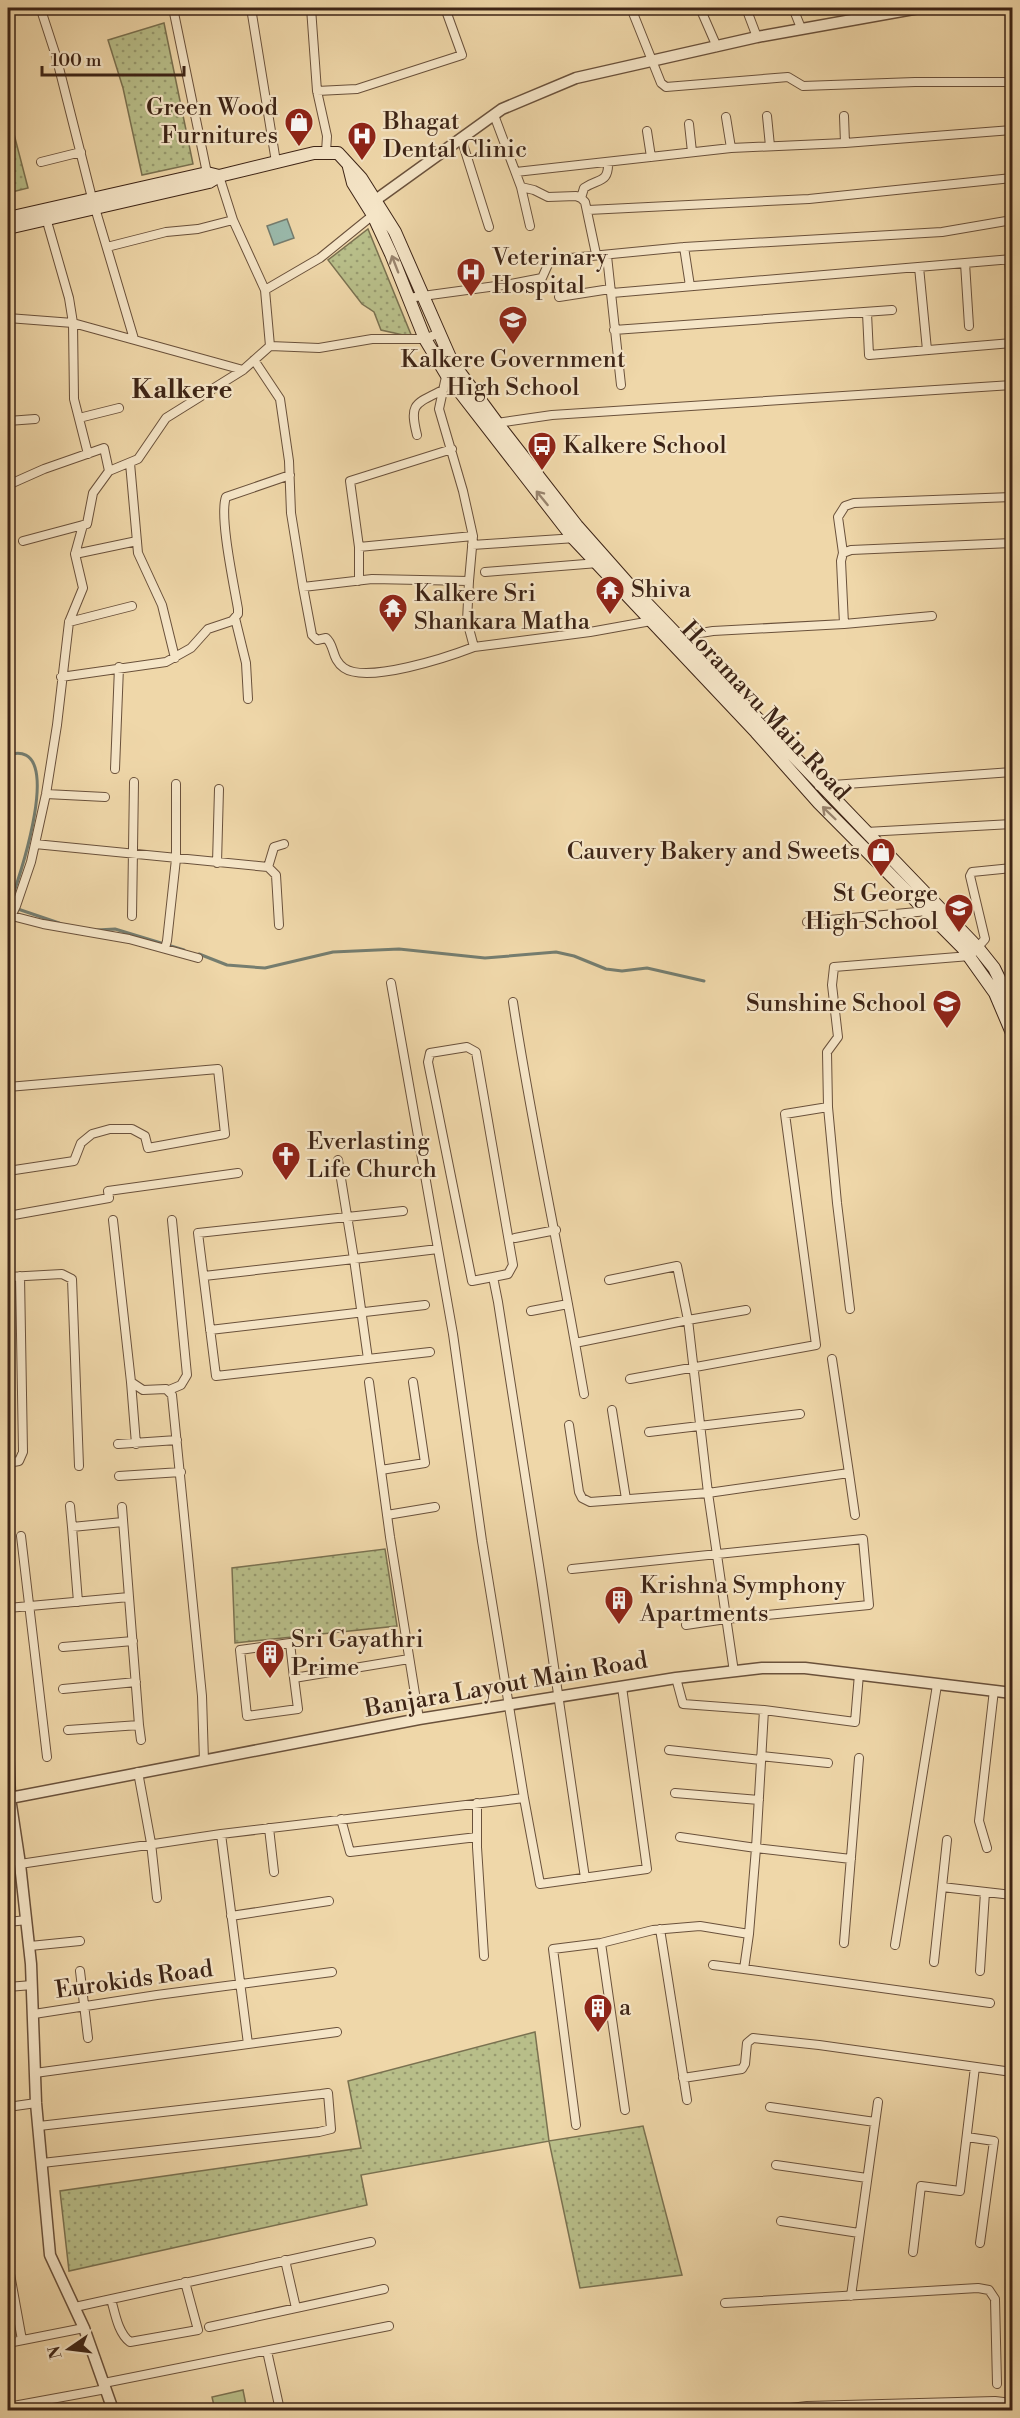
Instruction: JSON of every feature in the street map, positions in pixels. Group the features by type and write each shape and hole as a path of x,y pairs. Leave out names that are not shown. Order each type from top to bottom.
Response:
{"main road":[{"path":"8,218 94,202 326,152 342,156 361,178 372,207"},
{"path":"8,228 94,202"},
{"name":"Horamavu Main Road","path":"372,207 395,232 452,362 581,538"},
{"name":"Horamavu Main Road","path":"372,207 425,339 446,374 581,538 674,638 811,794 928,911 993,968 1011,997"},
{"name":"Horamavu Main Road","path":"603,562 651,621 674,638 820,784 974,952 1012,1033"}],"street":[{"path":"173,8 212,177 265,290 270,346"},
{"path":"251,8 276,162"},
{"path":"311,8 317,91 327,136 326,152"},
{"path":"317,91 357,89 462,55 446,8"},
{"path":"631,8 661,83 666,87 788,77 804,86 915,82 1012,82"},
{"path":"700,8 717,47"},
{"path":"746,8 757,37"},
{"path":"793,8 801,28"},
{"path":"265,290 320,258 372,207 502,109 576,78 801,28 919,8"},
{"path":"42,14 56,56 94,202 134,339"},
{"path":"494,115 516,172 530,226"},
{"path":"767,116 770,146"},
{"path":"844,116 845,143"},
{"path":"726,117 731,148"},
{"path":"689,124 692,152"},
{"path":"516,172 731,148 845,143 1012,129"},
{"path":"648,131 651,157"},
{"path":"461,138 489,226"},
{"path":"41,162 81,152"},
{"path":"596,255 588,210 581,198 584,188 605,178 609,162"},
{"path":"588,210 809,199 1012,178"},
{"path":"520,187 534,190 548,197 581,198"},
{"path":"46,218 69,298 73,323 74,399 88,454"},
{"path":"107,247 166,232 198,229 233,220"},
{"path":"408,298 542,278 550,260 684,247 942,232 1012,220"},
{"path":"684,247 690,286"},
{"path":"607,256 621,386"},
{"path":"559,297 1011,260 1012,291"},
{"path":"965,263 969,326"},
{"path":"919,267 927,350"},
{"path":"614,330 892,310"},
{"path":"867,313 869,355 1012,343"},
{"path":"8,318 73,323 243,370"},
{"path":"23,541 87,524 93,493 108,471 138,459 166,418 243,370 270,346 319,348 372,339 425,339 439,333"},
{"path":"254,360 280,399 290,475 291,513 312,635 316,639 326,638 329,641 333,658 342,668 355,674 422,665 474,647 590,632 651,621"},
{"path":"452,362 446,374 440,409 452,449 472,541 467,621 474,647"},
{"path":"497,423 552,415 1012,385"},
{"path":"417,435 412,416 413,410 421,401 443,390"},
{"path":"79,418 119,408"},
{"path":"8,421 35,419"},
{"path":"8,485 104,448 108,471"},
{"path":"359,581 359,547 350,481 452,449"},
{"path":"130,463 137,541 142,565 162,605 175,658"},
{"path":"248,699 247,668 235,618 238,609 230,565 224,502 231,494 290,475"},
{"path":"844,624 841,561 843,553 838,517 845,506 854,503 1012,497"},
{"path":"83,525 75,555 83,588 69,622 46,794 35,844 11,913 44,924 166,945 198,958"},
{"path":"359,547 581,538"},
{"path":"75,555 137,541"},
{"path":"843,553 852,550 1012,543"},
{"path":"485,572 603,562"},
{"path":"303,587 394,579 469,581"},
{"path":"69,622 132,606"},
{"path":"674,638 713,631 844,624 932,616"},
{"path":"61,677 166,662 195,645 208,629 235,618"},
{"path":"115,769 119,667"},
{"path":"811,794 820,784 1012,772"},
{"path":"132,916 134,782"},
{"path":"166,945 176,859 176,784"},
{"path":"217,863 219,789"},
{"path":"46,794 105,797"},
{"path":"866,832 1012,824"},
{"path":"35,844 268,867 276,875 279,925"},
{"path":"268,867 274,847 284,844"},
{"path":"850,1309 828,1107 827,1052 838,1037 832,985 834,967 974,952 985,939 970,876 972,872 1012,868"},
{"path":"807,922 928,911"},
{"path":"391,983 453,1334 482,1541 540,1884 647,1869 622,1687"},
{"path":"513,1002 584,1394"},
{"path":"467,1047 476,1052 513,1265 508,1274 493,1278 472,1281 428,1062 430,1053 467,1047"},
{"path":"8,1087 218,1069 225,1134 148,1148 145,1136 132,1129 110,1129 92,1134 81,1143 74,1161 8,1172"},
{"path":"630,1379 816,1345 785,1114 828,1107"},
{"path":"338,1160 368,1359"},
{"path":"8,1216 110,1198 108,1191 238,1173"},
{"path":"403,1210 198,1233 216,1376 430,1352"},
{"path":"113,1220 136,1444"},
{"path":"131,1382 143,1390 162,1388 169,1390 181,1385 188,1375 172,1220"},
{"path":"515,1238 556,1230"},
{"path":"204,1276 438,1249"},
{"path":"609,1280 677,1266 688,1320 708,1493 734,1671"},
{"path":"8,1277 62,1274 72,1279 79,1466"},
{"path":"8,1463 19,1461 23,1452 20,1276"},
{"path":"493,1278 585,1878"},
{"path":"531,1311 568,1304"},
{"path":"210,1330 425,1305"},
{"path":"575,1343 688,1320 746,1311"},
{"path":"832,1359 855,1515"},
{"path":"369,1382 419,1719"},
{"path":"381,1470 425,1463 413,1382"},
{"path":"169,1390 172,1395 181,1472 202,1696 204,1761"},
{"path":"612,1410 626,1499"},
{"path":"649,1432 800,1414"},
{"path":"569,1425 582,1498 590,1502 708,1493 849,1473"},
{"path":"118,1444 177,1440"},
{"path":"119,1476 181,1472"},
{"path":"70,1506 78,1602"},
{"path":"122,1507 141,1740"},
{"path":"387,1515 435,1507"},
{"path":"72,1527 123,1522"},
{"path":"21,1536 47,1757"},
{"path":"572,1569 863,1539 869,1605 686,1625"},
{"path":"8,1608 129,1597"},
{"path":"63,1647 133,1641"},
{"path":"290,1643 294,1678 298,1709 247,1716 240,1650 290,1643"},
{"path":"294,1678 409,1659"},
{"name":"Banjara Layout Main Road","path":"9,1798 419,1719 676,1678 762,1668 805,1668 1012,1693"},
{"path":"676,1678 683,1704 764,1710 855,1722 860,1674"},
{"path":"63,1689 136,1682"},
{"path":"895,1945 937,1685"},
{"path":"987,1848 979,1821 994,1690"},
{"path":"744,1969 756,1848 764,1710"},
{"path":"68,1730 139,1725"},
{"path":"8,1747 9,1798 21,1864 30,1946 36,2103 50,2255 84,2328 113,2410"},
{"path":"669,1750 828,1763"},
{"path":"844,1943 859,1758"},
{"path":"138,1772 151,1843 157,1898"},
{"path":"675,1793 759,1800"},
{"path":"21,1864 151,1843 524,1798"},
{"path":"477,1803 484,1956"},
{"path":"341,1819 350,1852 477,1837"},
{"path":"269,1828 274,1872"},
{"path":"221,1834 248,2044"},
{"path":"680,1837 851,1858"},
{"path":"934,1962 947,1840"},
{"path":"942,1887 1012,1895"},
{"path":"980,1971 985,1892"},
{"path":"231,1916 329,1901"},
{"path":"8,1922 27,1920"},
{"path":"576,2125 553,1949 602,1943 660,1929 700,1926 749,1934"},
{"path":"660,1929 687,2100"},
{"path":"30,1946 80,1941"},
{"path":"602,1943 625,2110"},
{"path":"713,1965 990,2003"},
{"path":"80,1971 88,2038"},
{"name":"Eurokids Road","path":"33,2014 332,1972"},
{"path":"8,1987 32,1985"},
{"path":"35,2073 337,2032"},
{"path":"683,2078 741,2069 745,2064 747,2043 753,2038 1012,2072"},
{"path":"913,2252 921,2186 960,2191 975,2067"},
{"path":"39,2126 328,2094 331,2120 331,2129 319,2132 42,2163"},
{"path":"851,2296 878,2102"},
{"path":"8,2107 36,2103"},
{"path":"770,2107 874,2122"},
{"path":"967,2137 994,2141 980,2243"},
{"path":"776,2165 867,2178"},
{"path":"782,2221 859,2233"},
{"path":"75,2307 371,2242"},
{"path":"285,2260 296,2308"},
{"path":"8,2263 22,2340"},
{"path":"111,2299 116,2318 125,2338 130,2342 198,2330 185,2282"},
{"path":"725,2303 978,2288 989,2290 995,2299 997,2384"},
{"path":"209,2327 384,2289"},
{"path":"8,2407 267,2350 389,2326"},
{"path":"8,2343 84,2328"},
{"path":"267,2350 280,2410"},
{"path":"774,2410 807,2406 995,2401 1012,2403"}],"green space":[{"path":"164,23 193,164 142,175 123,88 108,40"},
{"path":"8,111 28,188 8,193"},
{"path":"368,229 412,337 381,330 374,312 362,304 328,260"},
{"path":"385,1549 397,1626 235,1643 232,1568"},
{"path":"535,2032 549,2141 361,2175 367,2205 69,2271 60,2191 361,2148 348,2081"},
{"path":"643,2126 682,2275 580,2288 549,2141"},
{"path":"243,2390 247,2410 215,2410 212,2397"},
{"path":"1012,2408 1012,2410 882,2410"}],"shaded area":[{"path":"287,219 294,238 274,245 267,226"}],"waterway":[{"path":"8,755 26,755 35,767 37,789 28,844 9,906 59,923"},
{"path":"97,930 115,929 184,950"},
{"path":"199,954 227,965 265,968 333,952 399,949 485,958 556,952 574,956 606,969 622,971 647,968 704,981"}],"place":[{"name":"Green Wood Furnitures","path":"299,148"},
{"name":"Bhagat Dental Clinic","path":"362,162"},
{"name":"Veterinary Hospital","path":"471,298"},
{"name":"Kalkere Government High School","path":"513,346"},
{"name":"Kalkere School","path":"542,472"},
{"name":"Shiva","path":"610,616"},
{"name":"Kalkere Sri Shankara Matha","path":"393,634"},
{"name":"Cauvery Bakery and Sweets","path":"881,878"},
{"name":"St George High School","path":"959,934"},
{"name":"Sunshine School","path":"947,1030"},
{"name":"Everlasting Life Church","path":"286,1182"},
{"name":"Krishna Symphony Apartments","path":"619,1626"},
{"name":"Sri Gayathri Prime","path":"270,1680"},
{"name":"a","path":"598,2034"}],"district":[{"name":"Kalkere","path":"182,390"}]}
